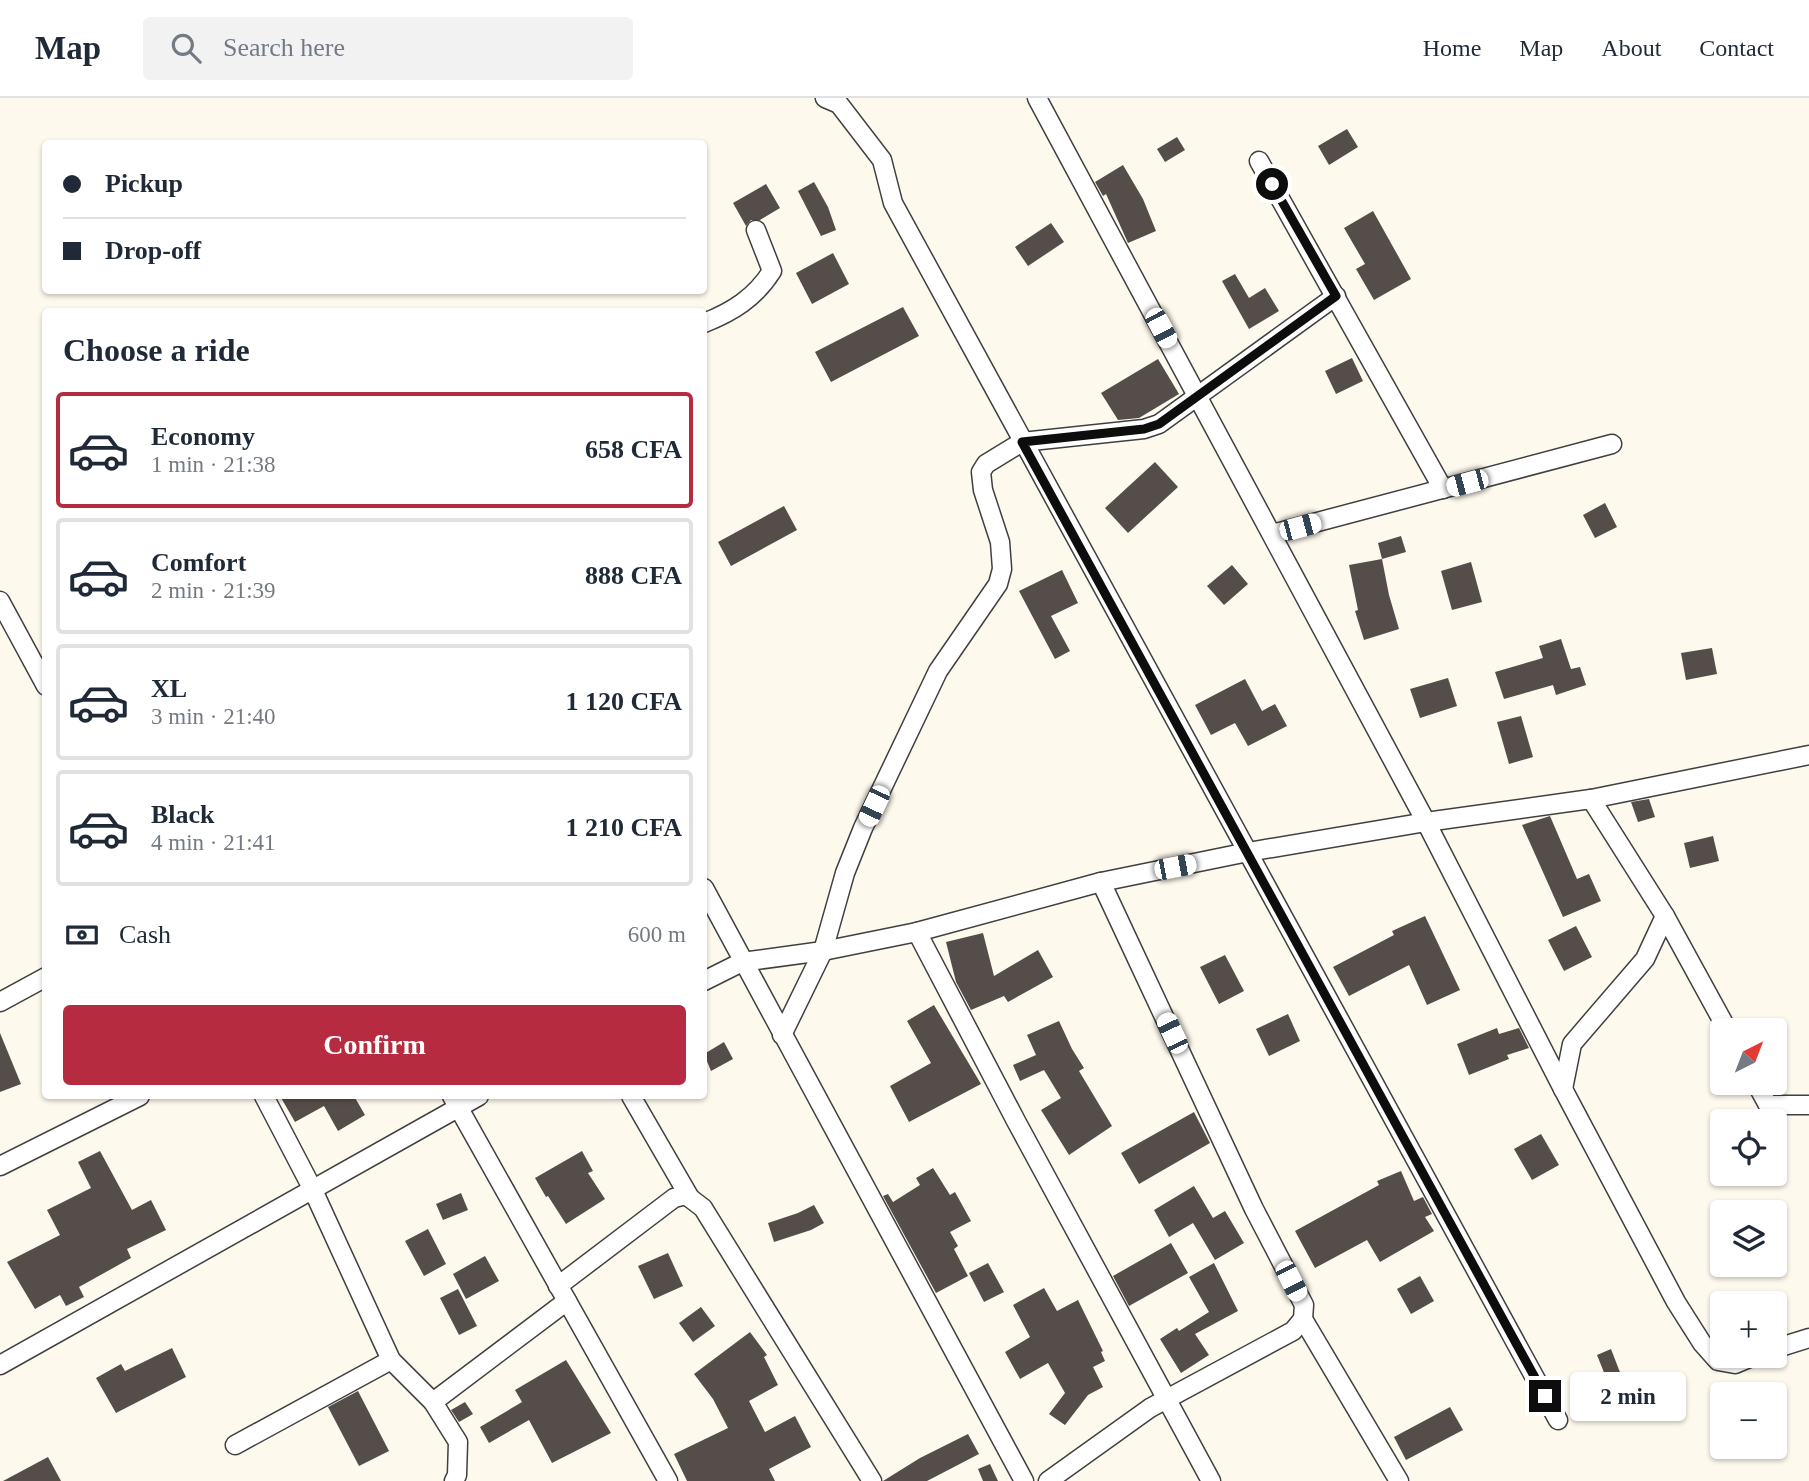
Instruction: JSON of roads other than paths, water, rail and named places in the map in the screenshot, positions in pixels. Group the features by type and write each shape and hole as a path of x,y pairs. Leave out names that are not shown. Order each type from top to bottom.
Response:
{"street":[{"path":"1037,98 1426,822 1675,1302 1710,1352"},
{"path":"834,100 882,160 893,203 1558,1420"},
{"path":"1259,162 1443,489"},
{"path":"707,322 730,313 761,288 772,271 756,230"},
{"path":"782,1035 823,951 845,873 863,828 938,671 998,584 1002,569 1000,542 983,489 981,472 986,464 1022,442 1144,429 1159,424 1336,296"},
{"path":"1272,534 1612,444"},
{"path":"1,606 42,679"},
{"path":"707,980 742,962 823,951 917,932 1101,882 1248,852 1426,822 1591,799 1809,755"},
{"path":"1591,799 1665,916 1721,1018"},
{"path":"1101,882 1254,1209 1304,1305 1303,1319 1399,1481"},
{"path":"707,894 1024,1481"},
{"path":"1563,1089 1572,1044 1645,959 1665,916"},
{"path":"917,932 1211,1481"},
{"path":"0,1002 42,979"},
{"path":"1763,1096 1768,1105 1809,1105"},
{"path":"0,1166 134,1099"},
{"path":"266,1099 312,1188 391,1360 433,1402 458,1442 457,1475 454,1481"},
{"path":"633,1099 691,1198"},
{"path":"0,1365 312,1188 455,1101 668,1481"},
{"path":"433,1402 674,1198 686,1195 703,1208 872,1481"},
{"path":"1048,1481 1166,1399 1293,1331 1303,1319"},
{"path":"1787,1345 1809,1338"},
{"path":"234,1445 391,1360"}]}
